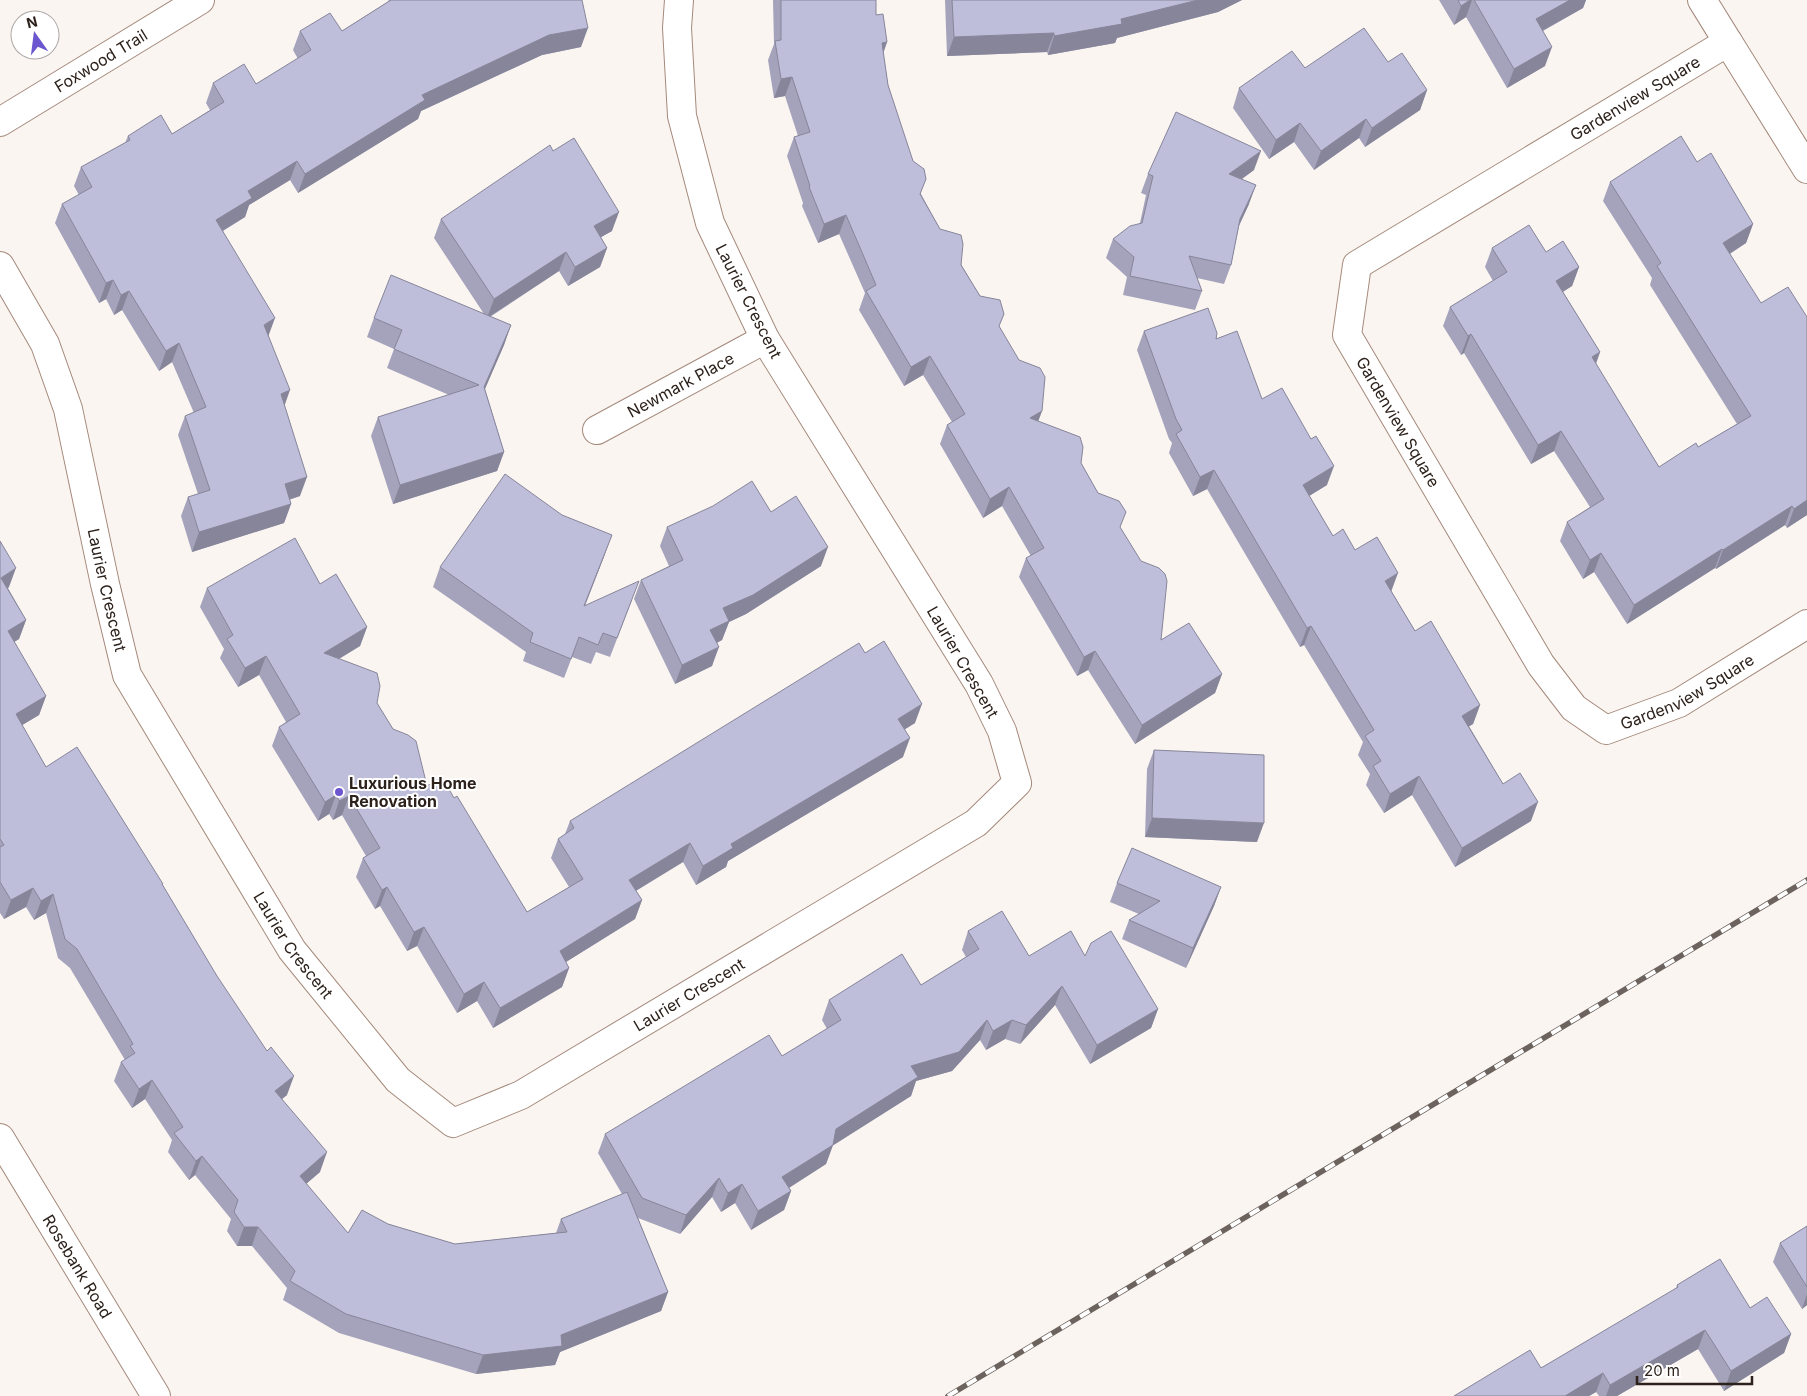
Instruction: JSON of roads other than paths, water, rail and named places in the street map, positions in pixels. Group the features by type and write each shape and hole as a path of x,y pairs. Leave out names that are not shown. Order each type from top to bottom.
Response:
{"street":[{"name":"Foxwood Trail","path":"0,122 200,0"},
{"name":"Laurier Crescent","path":"0,266 45,344 68,409 105,584 127,675 292,950 398,1080 453,1123 521,1095 976,823 1017,783 1002,731 979,684 765,339 710,223 682,116 677,28 679,0"},
{"path":"1702,0 1807,169"},
{"name":"Gardenview Square","path":"1728,42 1357,265 1347,335 1542,665 1574,708 1606,730 1679,703 1807,624"},
{"name":"Newmark Place","path":"598,430 765,339"},
{"name":"Rosebank Road","path":"0,1138 156,1396"}],"railway":[{"path":"948,1396 1807,880"}],"place":[{"name":"Luxurious Home Renovation","path":"339,792"}]}
